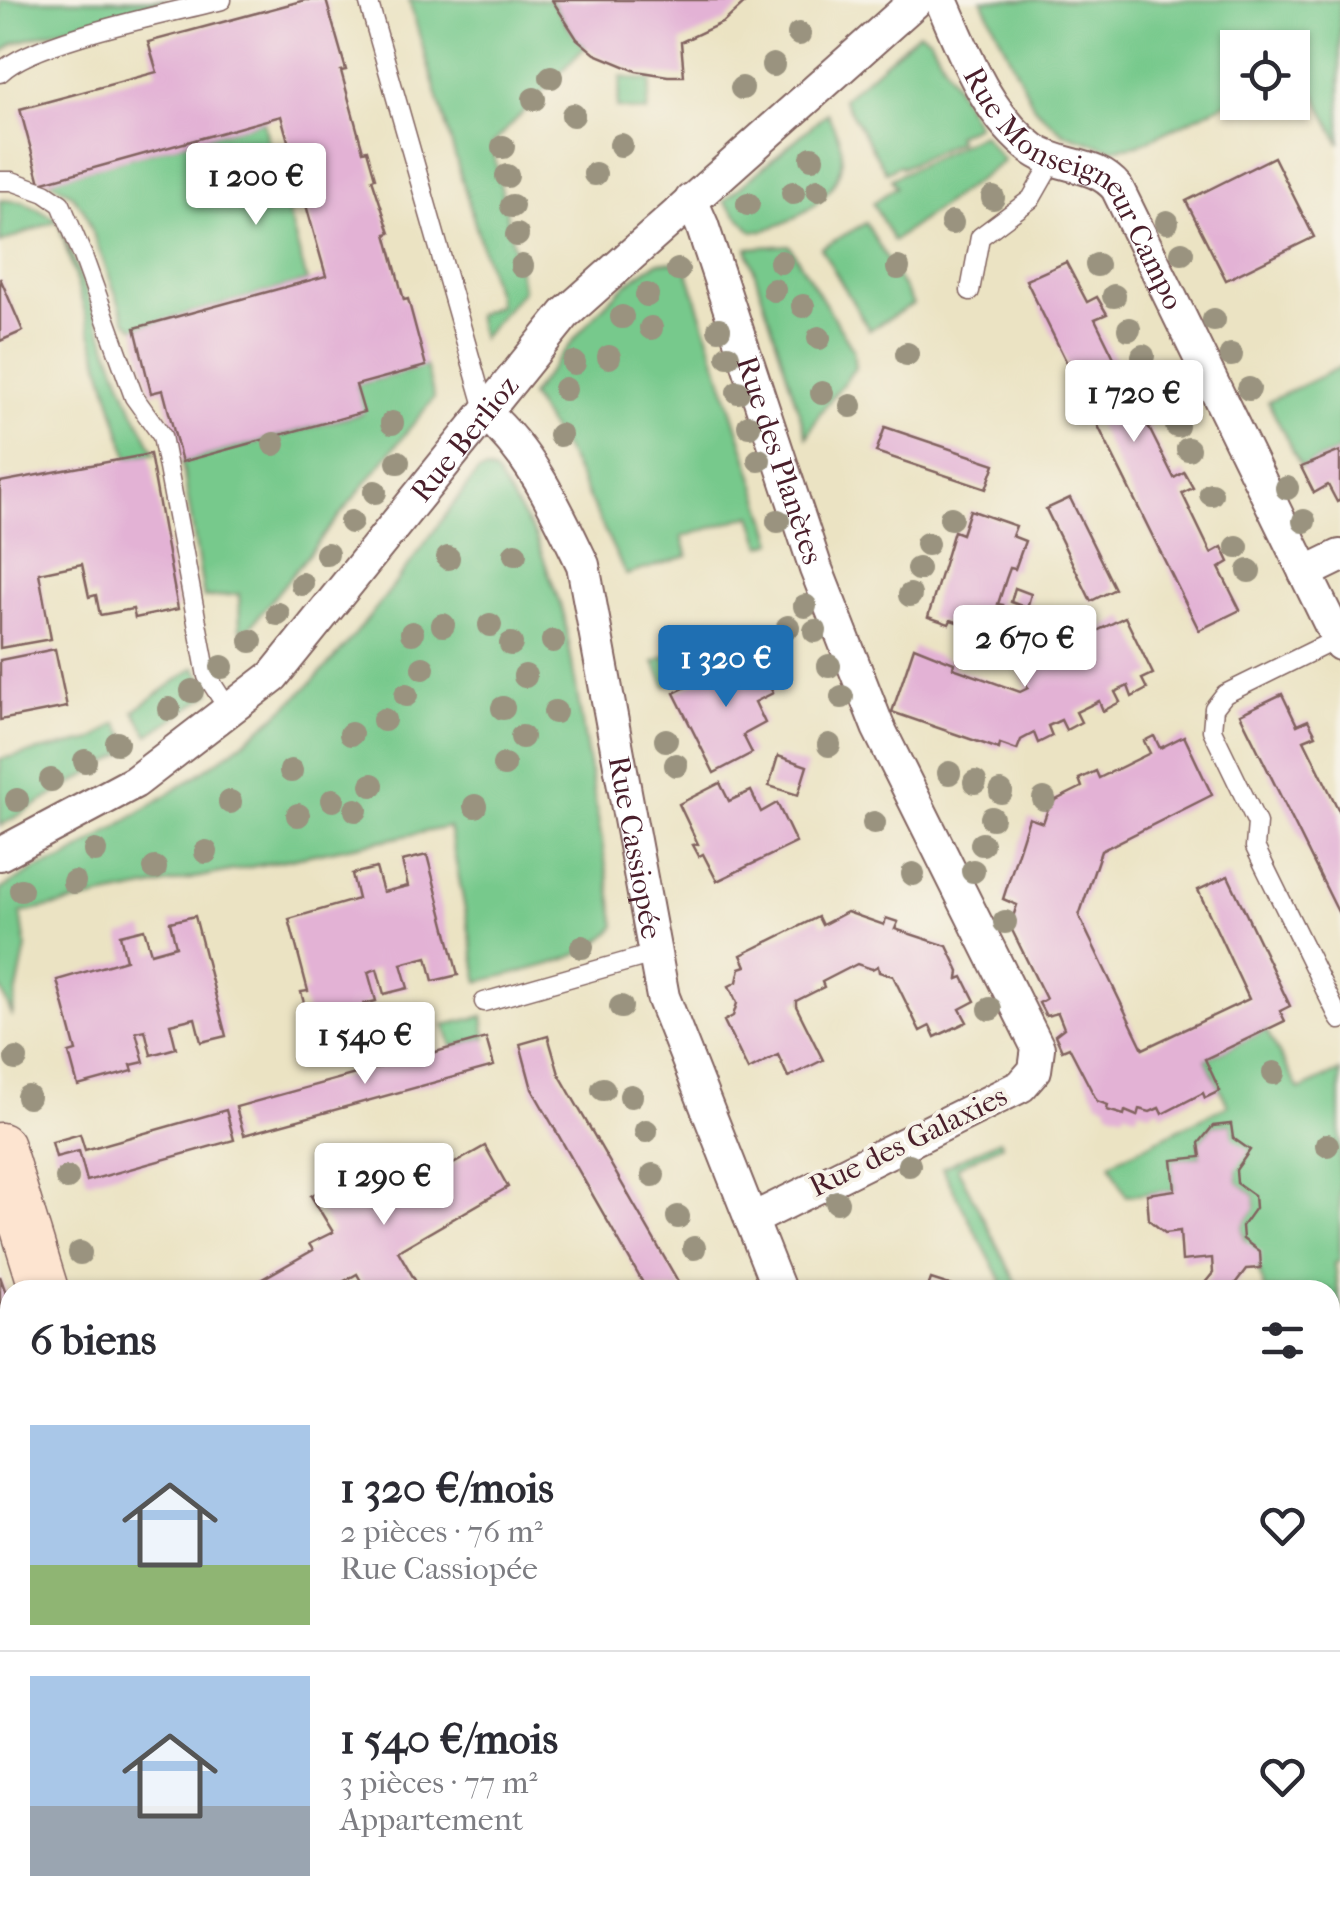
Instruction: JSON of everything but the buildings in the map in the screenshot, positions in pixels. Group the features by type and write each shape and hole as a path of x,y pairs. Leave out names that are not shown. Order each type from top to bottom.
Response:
{"main road":[{"path":"0,1147 41,1280"}],"street":[{"name":"Rue Berlioz","path":"0,854 135,782 273,676 565,314 917,0"},
{"name":"Rue Monseigneur Campo","path":"941,0 976,78 999,113 1036,152 1098,172 1117,188 1339,642"},
{"name":"Rue des Planètes","path":"691,200 827,600 878,727 928,828"},
{"name":"Rue Cassiopée","path":"486,414 511,436 553,502 583,565 664,997 775,1280"},
{"path":"1305,574 1340,556"},
{"name":"Rue des Galaxies","path":"751,1220 994,1102 1021,1086 1035,1070 1038,1048 928,828"}],"lane":[{"path":"0,72 10,62 71,40 222,0"},
{"path":"368,1 486,414"},
{"path":"970,291 980,237 1031,199 1055,158"},
{"path":"0,181 12,181 45,193 61,204 84,256 134,397 162,436 207,676 229,710"},
{"path":"1339,642 1225,694 1214,708 1212,730 1257,823 1255,847 1340,1020"},
{"path":"484,1002 653,954"}],"green space":[{"path":"0,0 166,0 14,43 0,54"},
{"path":"409,0 552,0 585,47 492,145 523,290 481,339 476,315 499,305"},
{"path":"982,0 1340,0 1340,144 1310,83 1310,30 1220,30 1220,106 1138,145 1111,149 1063,133 1034,107"},
{"path":"919,32 930,38 977,125 956,135 958,141 886,172 843,99"},
{"path":"621,77 651,81 647,112 617,108"},
{"path":"827,113 842,151 837,177 829,190 794,218 753,232 724,201"},
{"path":"263,121 307,281 135,328 126,321 84,210 70,193 48,180"},
{"path":"982,134 1004,161 893,241 873,203 896,187 891,179"},
{"path":"0,200 24,202 58,220 0,243"},
{"path":"58,220 129,401 155,453 128,458"},
{"path":"866,223 913,304 869,330 821,248"},
{"path":"789,245 853,349 855,368 820,413 807,437 747,248"},
{"path":"660,262 685,263 774,542 762,546 752,515 682,537 688,556 626,575 570,459 530,396 607,302"},
{"path":"426,366 434,398 250,627 240,630 239,594 204,598 182,462 363,413 356,385"},
{"path":"1340,367 1340,451 1301,467 1268,402"},
{"path":"478,472 495,473 535,535 564,615 616,926 603,939 571,957 479,982 449,827 21,913 26,947 12,1015 0,987 0,890 36,869 65,859 150,806 233,750 285,708 338,654"},
{"path":"693,643 705,666 666,686 654,662"},
{"path":"195,667 211,693 149,735 134,711"},
{"path":"117,723 133,748 0,826 0,759 93,740"},
{"path":"483,1016 486,1038 452,1047 445,1025"},
{"path":"1266,1030 1299,1090 1340,1071 1337,1280 1261,1280 1242,1226 1255,1208 1254,1195 1237,1183 1231,1124 1212,1126 1199,1143 1201,1157 1173,1160 1175,1190 1126,1196 1110,1163 1228,1105 1205,1059"},
{"path":"999,1140 1002,1144 957,1167 1015,1280 1001,1280 942,1168"}]}
